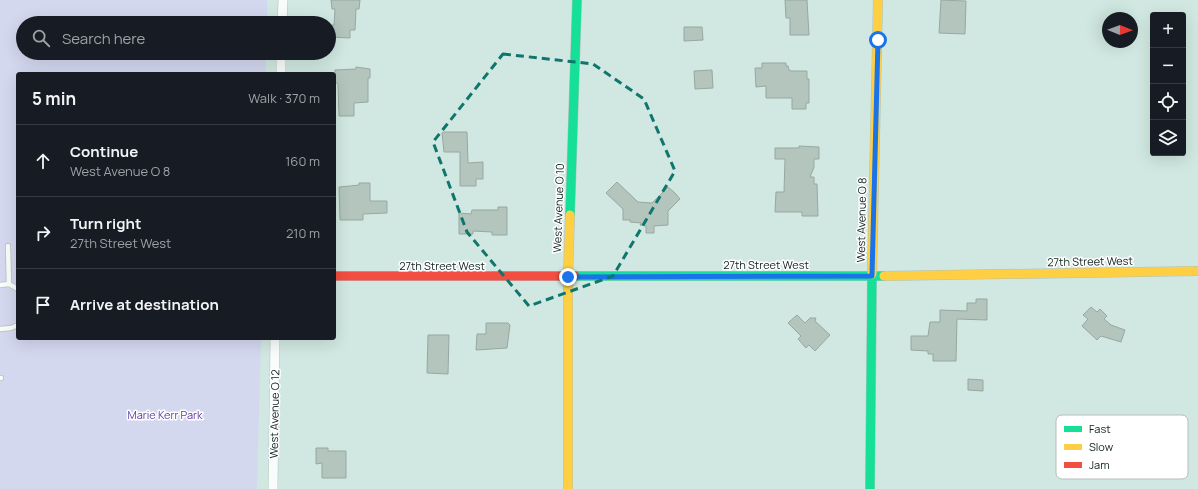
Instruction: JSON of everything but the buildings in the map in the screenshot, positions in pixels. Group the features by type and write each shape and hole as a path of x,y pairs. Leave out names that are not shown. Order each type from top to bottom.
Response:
{"street":[{"path":"282,16 283,0"},
{"name":"West Avenue O 10","path":"568,489 568,277 577,0"},
{"name":"West Avenue O 8","path":"870,489 872,276 878,0"},
{"path":"281,72 282,60"},
{"name":"27th Street West","path":"336,276 872,276 1198,271"},
{"name":"West Avenue O 12","path":"273,489 275,340"}],"lane":[{"path":"8,246 9,284"},
{"path":"0,285 9,284 16,288"},
{"path":"0,328 11,328 16,326"}],"highlighted area":[{"path":"503,54 593,64 644,99 675,171 613,276 529,306 467,232 433,142"}],"green space":[{"name":"Marie Kerr Park","path":"0,0 267,0 267,16 16,16 16,60 266,60 266,72 16,72 16,340 261,340 257,489 0,489"}],"traffic: fast":[{"path":"570,215 577,0"},
{"path":"870,489 872,274"},
{"path":"575,276 884,276"}],"traffic: slow":[{"path":"872,274 878,0"},
{"path":"568,489 568,277 570,215"},
{"path":"884,276 1198,271"}],"traffic: jam":[{"path":"336,276 575,276"}],"route":[{"path":"568,277 872,276 878,40"}]}
